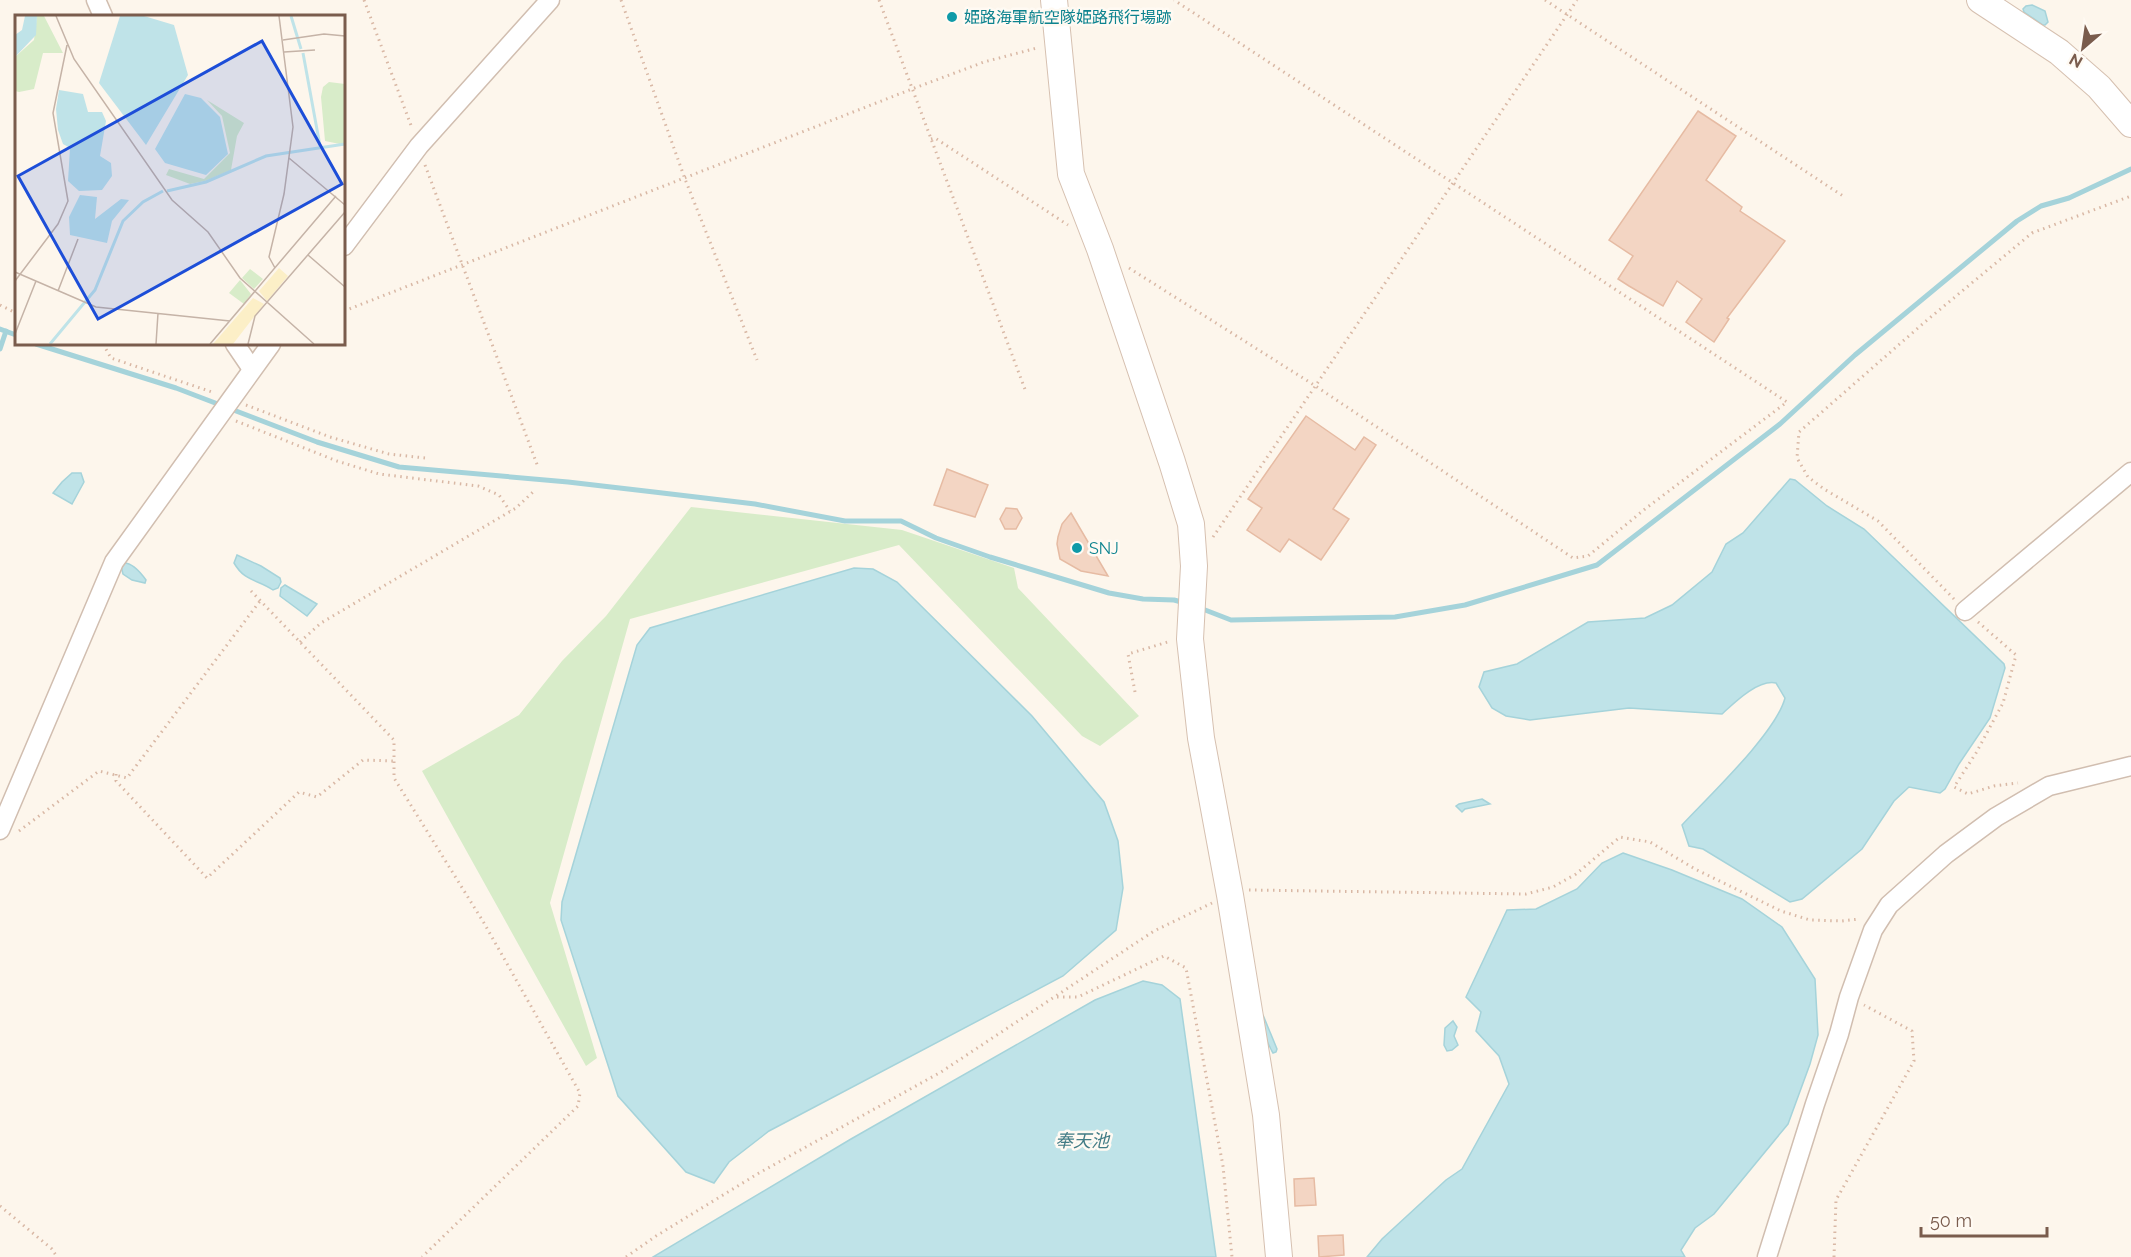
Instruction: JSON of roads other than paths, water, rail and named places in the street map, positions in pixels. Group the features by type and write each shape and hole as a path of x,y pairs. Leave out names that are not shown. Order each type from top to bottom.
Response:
{"street":[{"path":"96,0 103,15"},
{"path":"345,245 419,146 550,0"},
{"path":"1054,0 1071,174 1169,451 1191,524 1194,566 1187,616 1200,738 1230,895 1266,1115 1279,1257"},
{"path":"1980,0 2059,52 2099,87 2131,124"},
{"path":"236,345 252,369"},
{"path":"5,833 114,562 270,345"},
{"path":"1965,611 2131,472"},
{"path":"1767,1257 1849,998 1873,930 1889,905 1954,848 1996,817 2049,786 2131,766"}],"water":[{"path":"2032,5 2045,11 2048,22 2045,25 2024,12 2023,9 2026,6"},
{"path":"72,473 81,473 84,482 72,504 53,493"},
{"path":"1790,479 1795,480 1827,506 1864,529 2004,664 2005,668 1990,718 1945,789 1940,793 1909,787 1894,801 1862,849 1802,899 1790,902 1703,849 1689,846 1682,825 1740,764 1769,729 1785,698 1776,683 1754,688 1722,714 1629,708 1530,720 1506,716 1492,708 1479,687 1484,672 1517,664 1588,622 1645,618 1672,605 1712,572 1726,544 1743,533"},
{"path":"237,555 280,578 278,588 273,590 242,574 234,563"},
{"path":"124,563 137,569 146,580 145,583 132,580 123,574 121,566"},
{"path":"854,568 873,569 897,582 1032,716 1104,802 1118,841 1123,888 1116,930 1063,976 769,1131 729,1162 714,1183 686,1172 618,1096 561,920 562,902 637,645 650,628"},
{"path":"285,585 317,604 307,616 280,596 281,588"},
{"path":"1482,799 1490,804 1465,809 1462,812 1456,806 1459,804"},
{"path":"1623,853 1672,870 1742,899 1782,927 1815,979 1818,1035 1788,1124 1714,1214 1695,1228 1681,1250 1685,1257 1367,1257 1382,1239 1446,1180 1462,1169 1509,1084 1499,1056 1476,1031 1481,1012 1466,997 1507,910 1536,909 1577,889 1602,863"},
{"name":"奉天池","path":"1143,981 1162,985 1180,999 1216,1257 653,1257 851,1139 1095,1000"},
{"path":"1263,1015 1277,1049 1273,1053 1265,1034"},
{"path":"1453,1021 1457,1027 1454,1036 1458,1045 1447,1051 1444,1045 1445,1028"}],"waterway":[{"path":"1200,608 1231,620 1395,617 1465,605 1597,565 1780,424 1855,355 2017,221 2041,206 2069,198 2131,169"},
{"path":"0,329 15,335"},
{"path":"0,349 6,331"},
{"path":"39,345 176,388 317,442 399,467 568,482 755,504 845,521 901,521 936,538 990,557 1109,593 1185,603"}],"place":[{"name":"姫路海軍航空隊姫路飛行場跡","path":"952,17"},
{"name":"SNJ","path":"1077,548"}]}
